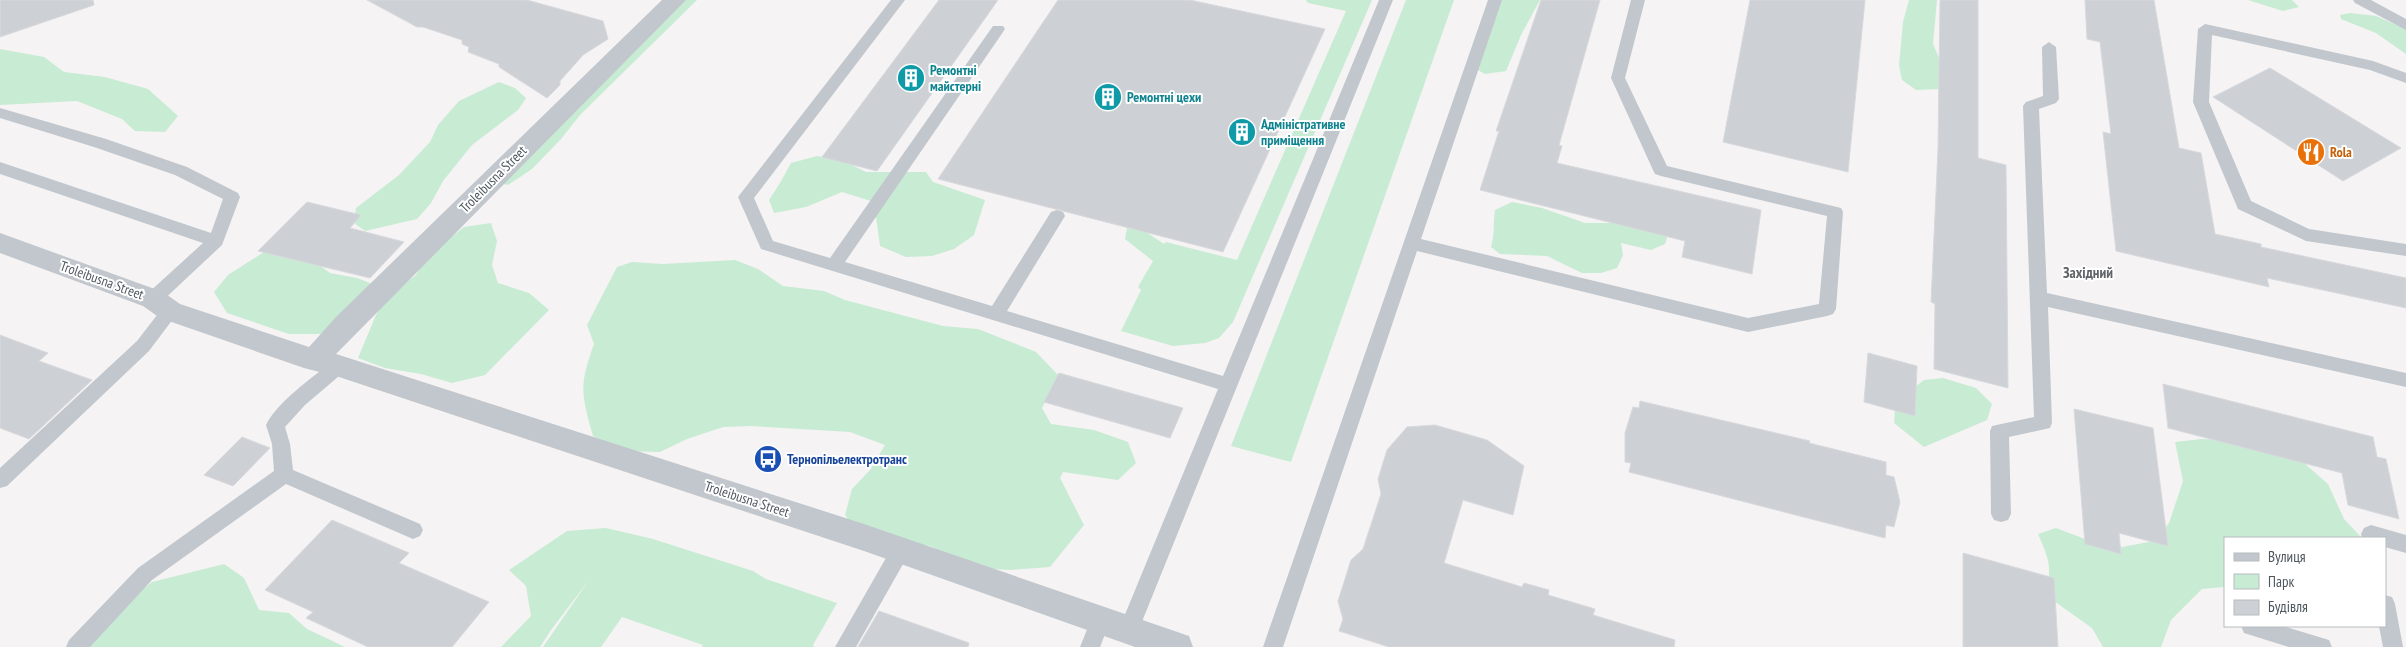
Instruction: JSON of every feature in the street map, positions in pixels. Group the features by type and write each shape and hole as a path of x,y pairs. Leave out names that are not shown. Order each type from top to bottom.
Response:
{"street":[{"name":"Troleibusna Street","path":"327,363 360,311 675,0"},
{"name":"Troleibusna Street","path":"0,243 162,305 327,363 901,550 1177,647"}],"lane":[{"path":"898,0 746,198 767,245 1230,385"},
{"path":"1129,630 1386,0"},
{"path":"1273,647 1495,0"},
{"path":"1412,243 1748,325 1827,309 1835,212 1661,170 1618,78 1638,0"},
{"path":"2360,0 2406,25"},
{"path":"834,265 998,28"},
{"path":"2406,78 2373,66 2204,29 2202,102 2244,205 2306,235 2406,250"},
{"path":"2002,514 1999,431 2043,423 2031,106 2051,99 2049,47"},
{"path":"0,113 100,143 181,171 232,197 216,241 162,305 143,346 0,480"},
{"path":"0,168 216,241"},
{"path":"996,314 1057,216"},
{"path":"2039,298 2406,380"},
{"path":"284,476 281,444 275,425 299,400 327,363"},
{"path":"284,476 413,530"},
{"path":"76,647 145,574 284,476"},
{"path":"2372,537 2371,534 2382,537"},
{"path":"2386,538 2406,544"},
{"path":"845,647 901,550"},
{"path":"2386,609 2393,647"},
{"path":"1090,647 1101,619"},
{"path":"2254,627 2322,647"}],"green space":[{"path":"673,0 697,0 580,115 561,139 532,169 508,185 493,182"},
{"path":"1306,0 1372,0 1233,322 1219,338 1205,343 1173,346 1121,331 1141,290 1138,287 1153,261 1125,239 1127,228 1146,232 1164,244 1166,242 1237,260 1346,11 1308,3"},
{"path":"1406,0 1454,0 1291,462 1231,446"},
{"path":"1492,0 1540,0 1521,35 1506,71 1485,74 1474,68"},
{"path":"1909,0 1937,0 1933,44 1940,60 1939,89 1916,90 1902,80 1899,65 1903,22"},
{"path":"2248,0 2292,0 2299,7 2283,11"},
{"path":"2350,13 2376,16 2406,29 2406,54 2376,33 2341,19 2340,15"},
{"path":"0,49 44,57 64,72 105,77 148,89 178,116 165,132 135,131 122,119 77,101 0,105"},
{"path":"499,82 515,88 526,98 518,110 472,145 443,181 431,203 417,219 365,231 354,223 356,208 399,175 430,142 438,125 459,101"},
{"path":"817,156 842,160 866,172 926,172 933,182 985,200 974,235 954,249 932,256 906,257 880,246 874,202 842,192 806,207 774,213 769,200 791,163"},
{"path":"1512,202 1542,208 1585,223 1610,223 1631,214 1670,229 1665,244 1651,250 1621,243 1623,255 1617,268 1601,273 1582,273 1547,256 1500,254 1491,247 1495,210"},
{"path":"491,223 497,241 492,265 498,283 529,293 549,310 485,375 452,383 421,374 385,368 358,358 376,315 388,296 416,275 427,256 464,227"},
{"path":"264,252 315,262 330,273 357,278 375,285 321,334 289,334 227,313 214,292 228,275"},
{"path":"735,260 758,269 783,286 824,291 845,300 943,326 978,329 1036,352 1059,376 1042,408 1051,424 1094,430 1128,442 1136,463 1118,480 1063,472 1060,478 1084,525 1050,567 1010,570 976,568 930,546 859,534 845,515 852,489 870,470 885,445 850,432 751,426 723,427 687,439 660,452 623,451 593,436 583,390 586,370 594,344 587,325 617,267 632,262 663,264"},
{"path":"1943,378 1976,388 1992,404 1987,420 1924,447 1894,423 1895,410 1907,393 1924,380"},
{"path":"2202,439 2254,441 2295,455 2328,484 2344,519 2361,537 2224,537 2224,587 2202,589 2171,620 2161,647 2103,647 2092,628 2044,594 2049,570 2045,550 2038,534 2056,528 2085,539 2122,547 2154,541 2169,523 2183,481 2175,442"},
{"path":"606,528 653,539 753,571 766,579 837,603 813,645 814,647 702,647 703,645 622,617 601,647 543,647 589,580 540,647 501,647 531,616 526,586 509,570 567,531"},
{"path":"224,564 244,578 259,610 289,613 307,629 345,647 87,647 136,595 152,582"}],"building":[{"path":"0,0 93,0 94,5 0,37"},
{"path":"367,0 527,0 603,21 608,39 583,55 560,81 560,85 547,98 499,67 499,64 468,52 469,47 462,44 462,40 423,27 417,27"},
{"name":"Ремонтні майстерні","path":"939,0 998,0 877,171 822,157"},
{"name":"Ремонтні цехи","path":"1058,0 1190,0 1325,29 1223,252 938,179"},
{"path":"1541,0 1600,0 1559,145 1562,146 1557,163 1761,210 1752,274 1682,257 1685,241 1480,190 1499,131 1496,131"},
{"path":"1750,0 1865,0 1848,172 1723,142"},
{"path":"1940,0 1978,0 1978,158 2006,165 2008,388 1934,369 1935,304 1931,302 1938,149"},
{"path":"2085,0 2154,0 2179,148 2201,153 2215,234 2261,244 2261,247 2406,278 2406,308 2267,278 2269,287 2116,251 2103,132 2111,134 2100,42 2087,39"},
{"path":"2270,68 2401,148 2343,181 2213,97"},
{"path":"307,202 361,215 350,228 404,242 370,278 258,251"},
{"path":"0,335 48,353 39,361 92,380 29,439 0,428"},
{"path":"1868,353 1917,366 1915,416 1864,402"},
{"path":"1059,373 1183,408 1170,438 1044,402"},
{"path":"2163,384 2373,437 2377,457 2386,459 2399,519 2348,505 2342,473 2168,428"},
{"path":"1640,401 1810,441 1809,443 1886,462 1886,475 1894,477 1900,502 1894,527 1886,525 1885,538 1629,472 1631,463 1625,462 1625,433 1633,407 1639,408"},
{"path":"2074,409 2153,428 2168,546 2119,533 2121,554 2085,544"},
{"path":"1435,425 1487,440 1524,466 1513,515 1463,500 1444,563 1522,587 1524,583 1549,590 1548,595 1595,609 1593,615 1675,640 1674,647 1389,647 1339,631 1343,619 1338,601 1351,560 1363,549 1381,494 1378,479 1387,450 1407,427"},
{"path":"242,437 270,448 233,486 204,475"},
{"path":"332,520 409,553 399,563 489,602 452,647 368,647 306,618 313,612 265,590"},
{"path":"1963,553 2054,578 2058,647 1963,647"},
{"path":"879,611 969,643 968,647 858,647"}],"place":[{"name":"Ремонтні майстерні","path":"911,78"},
{"name":"Ремонтні цехи","path":"1108,97"},
{"name":"Адміністративне приміщення","path":"1242,132"},
{"name":"Rola","path":"2311,152"},
{"name":"Тернопільелектротранс","path":"768,459"}],"district":[{"name":"Західний","path":"2088,273"}]}
